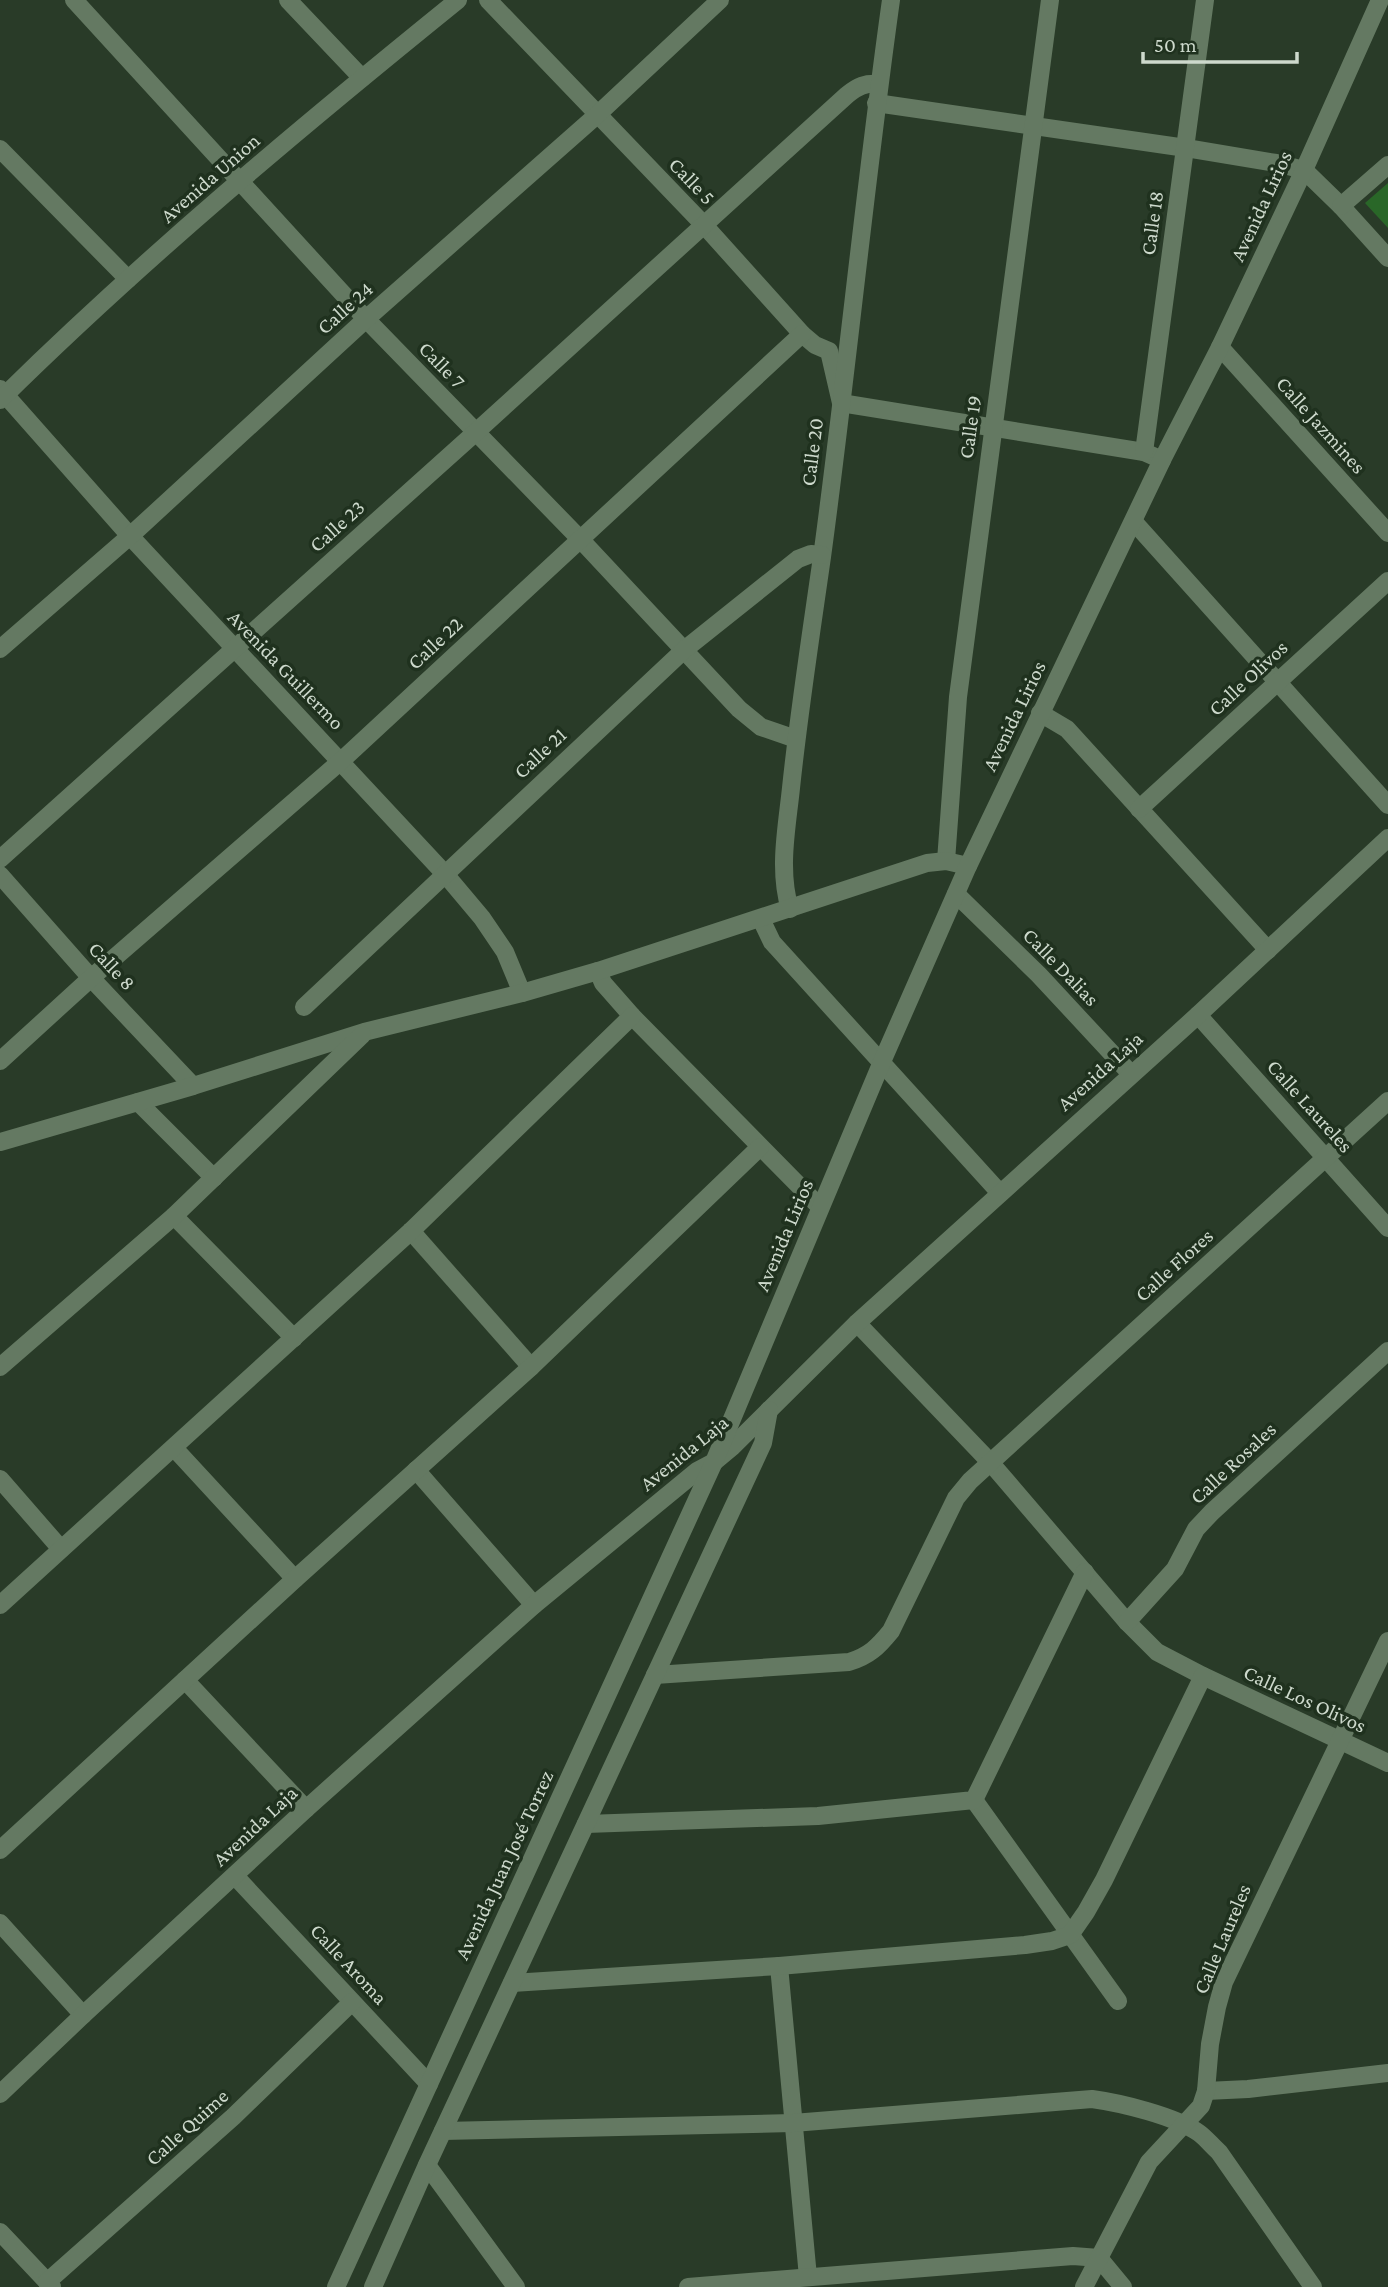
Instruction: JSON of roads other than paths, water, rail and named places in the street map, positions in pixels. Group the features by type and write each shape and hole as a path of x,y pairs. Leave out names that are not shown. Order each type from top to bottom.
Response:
{"street":[{"name":"Calle 7","path":"74,0 366,319 739,709 761,727 796,739"},
{"path":"288,0 362,78"},
{"name":"Avenida Union","path":"2,395 128,279 362,78 458,0"},
{"name":"Calle 5","path":"488,0 704,225 802,334 815,345 829,351 841,403"},
{"name":"Calle 24","path":"0,649 130,537 366,319 597,115 720,0"},
{"name":"Calle 20","path":"790,909 785,876 785,840 796,739 822,555 876,103 891,0"},
{"name":"Calle 19","path":"946,861 958,697 1050,0"},
{"name":"Calle 18","path":"1144,452 1205,0"},
{"name":"Avenida Lirios","path":"714,1462 881,1064 968,866 1220,347 1304,170 1380,0"},
{"name":"Calle 23","path":"0,859 858,86 879,84"},
{"path":"876,103 1186,148 1304,170 1388,258"},
{"path":"0,149 128,279"},
{"path":"1341,206 1388,165"},
{"name":"Calle 22","path":"0,1060 341,761 802,334"},
{"name":"Calle Jazmines","path":"1220,347 1388,533"},
{"name":"Avenida Guillermo","path":"2,395 130,537 445,874 482,918 505,952 522,993"},
{"path":"841,403 1144,452 1163,460"},
{"path":"1134,522 1388,806"},
{"name":"Calle 21","path":"304,1007 684,650 798,559 811,554 822,555"},
{"name":"Calle Olivos","path":"1139,809 1388,581"},
{"path":"1040,713 1067,729 1268,950"},
{"name":"Avenida Laja","path":"2,2088 306,1809 534,1605 697,1471 714,1462 857,1323 1198,1015 1388,838"},
{"path":"0,1142 193,1086 364,1032 522,993 598,971 927,863 946,861 968,866"},
{"name":"Calle 8","path":"0,875 91,978 193,1086"},
{"name":"Calle Dalias","path":"956,894 1039,975 1131,1074"},
{"path":"761,919 772,942 1000,1193"},
{"path":"598,971 603,983 632,1016 820,1208"},
{"name":"Calle Laureles","path":"1198,1015 1388,1228"},
{"path":"0,1605 411,1231 632,1016"},
{"path":"0,1367 174,1216 364,1032"},
{"name":"Calle Flores","path":"655,1675 849,1662 868,1656 891,1631 956,1498 990,1462 1388,1101"},
{"path":"138,1102 214,1178"},
{"path":"0,1850 531,1367 760,1147"},
{"path":"174,1216 294,1338"},
{"path":"411,1231 531,1367"},
{"name":"Calle Los Olivos","path":"857,1323 990,1462 1127,1622 1157,1652 1202,1676 1388,1763"},
{"name":"Calle Rosales","path":"1127,1622 1175,1569 1196,1529 1212,1512 1388,1351"},
{"path":"373,2287 427,2165 763,1443 769,1410"},
{"path":"175,1448 295,1579"},
{"name":"Avenida Juan José Torrez","path":"337,2287 714,1462"},
{"path":"416,1470 534,1605"},
{"path":"0,1479 61,1549"},
{"path":"974,1800 1085,1572"},
{"name":"Calle Laureles","path":"1084,2287 1149,2162 1201,2106 1206,2091 1210,2044 1224,1982 1388,1641"},
{"path":"512,1983 779,1966 1025,1945 1070,1935 1104,1880 1202,1676"},
{"path":"185,1680 306,1809"},
{"path":"586,1824 818,1816 974,1800"},
{"path":"974,1800 1118,2001"},
{"name":"Calle Aroma","path":"235,1876 429,2084"},
{"path":"0,1923 83,2015"},
{"path":"779,1966 808,2277"},
{"name":"Calle Quime","path":"50,2284 233,2117 352,2002"},
{"path":"1206,2091 1248,2089 1388,2073"},
{"path":"443,2131 793,2123 1092,2099 1116,2103 1185,2125 1200,2133 1219,2152 1313,2287"},
{"path":"427,2165 516,2287"},
{"path":"0,2232 50,2284"},
{"path":"688,2287 1073,2256 1099,2258 1123,2287"}]}
